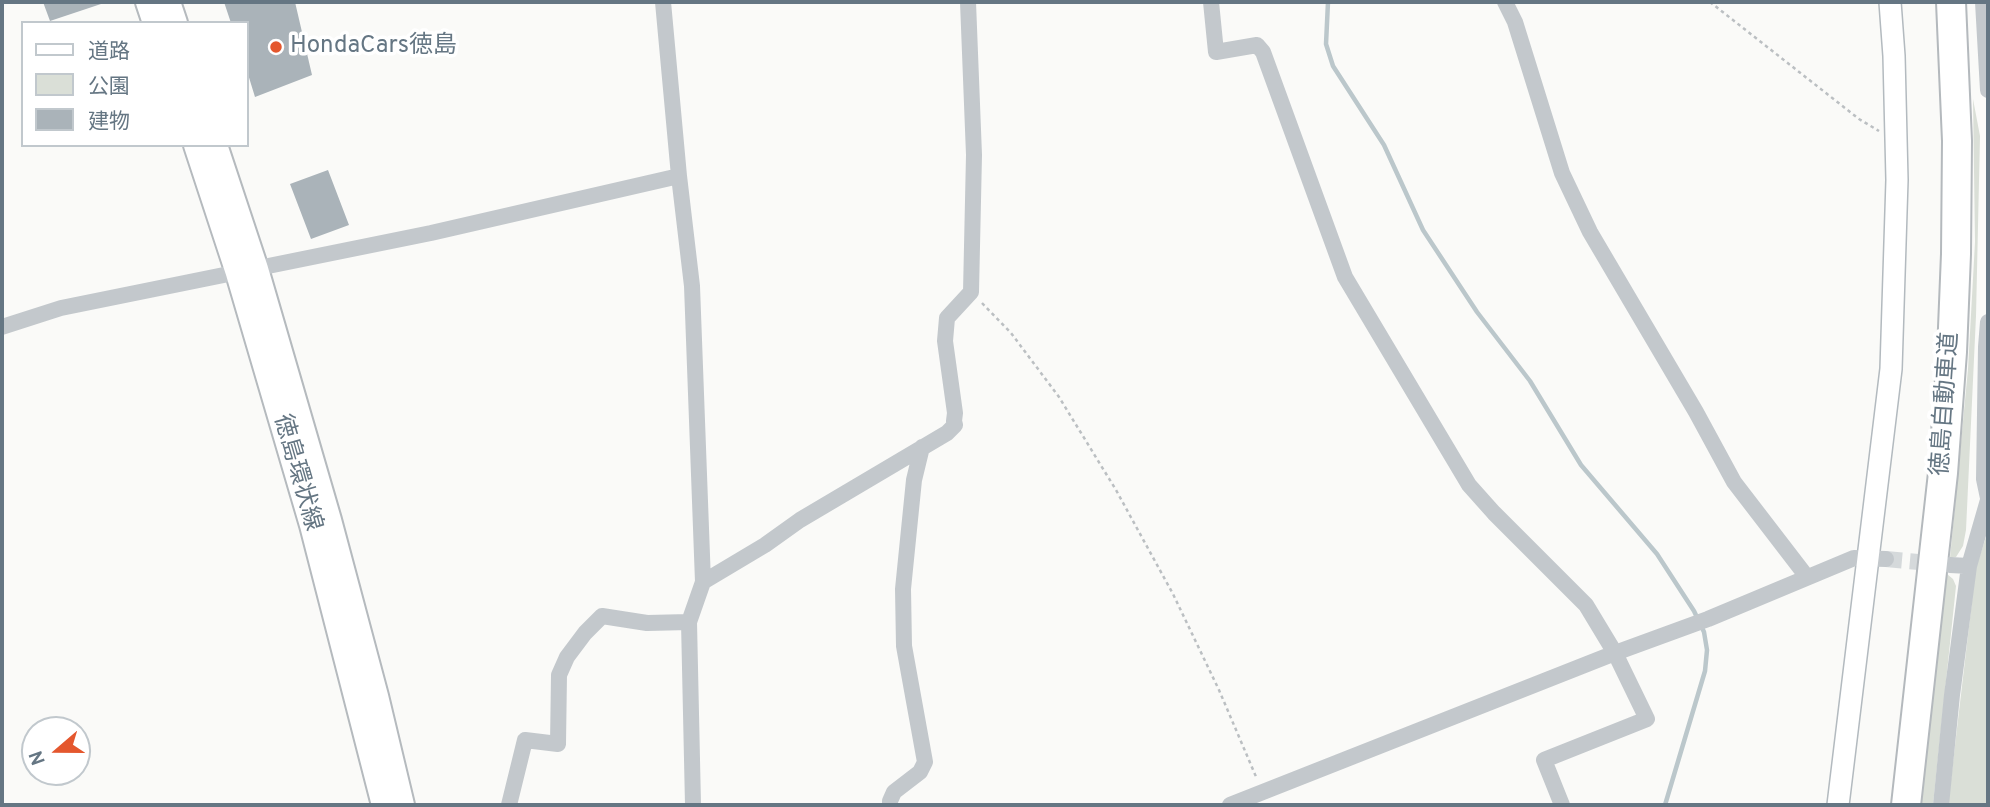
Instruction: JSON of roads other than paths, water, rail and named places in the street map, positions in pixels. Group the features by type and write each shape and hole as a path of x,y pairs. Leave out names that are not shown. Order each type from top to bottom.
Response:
{"highway":[{"name":"徳島自動車道","path":"1906,805 1943,473 1953,340 1957,141 1951,2"}],"main road":[{"path":"148,2 154,21"},
{"path":"168,2 174,21"},
{"name":"徳島環状線","path":"197,147 247,271 329,520 402,805"},
{"name":"徳島環状線","path":"216,147 384,805"}],"street":[{"path":"663,2 692,286 703,582 690,622 693,805"},
{"path":"703,582 765,545 800,520 947,433 955,425 945,341 947,318 971,292 974,155 968,2"},
{"path":"1211,2 1216,52 1257,46 1263,51 1345,277 1469,485 1586,605 1615,653 1647,719 1544,760 1562,805"},
{"path":"1505,2 1515,22 1562,173 1590,232 1734,482 1807,577"},
{"path":"1838,805 1877,558 1891,369 1897,141 1890,2"},
{"path":"1983,2 1988,90"},
{"path":"2,327 61,308 443,231 679,176"},
{"path":"1941,805 1969,566 1988,499 1984,479 1988,322"},
{"path":"890,805 894,792 920,772 925,762 904,646 903,589 914,480 922,447"},
{"path":"1230,805 1708,619 1854,558 1877,558"},
{"path":"1950,565 1969,566"},
{"path":"509,805 525,740 558,744 559,676 567,657 585,633 603,616 648,623 690,622"}],"waterway":[{"path":"1328,2 1326,44 1333,66 1384,145 1423,230 1477,312 1530,381 1581,465 1657,554 1694,611 1704,632 1707,650 1705,671 1665,805"}],"tunnel":[{"path":"1886,559 1941,564"}],"place":[{"name":"HondaCars徳島","path":"276,47"}]}
